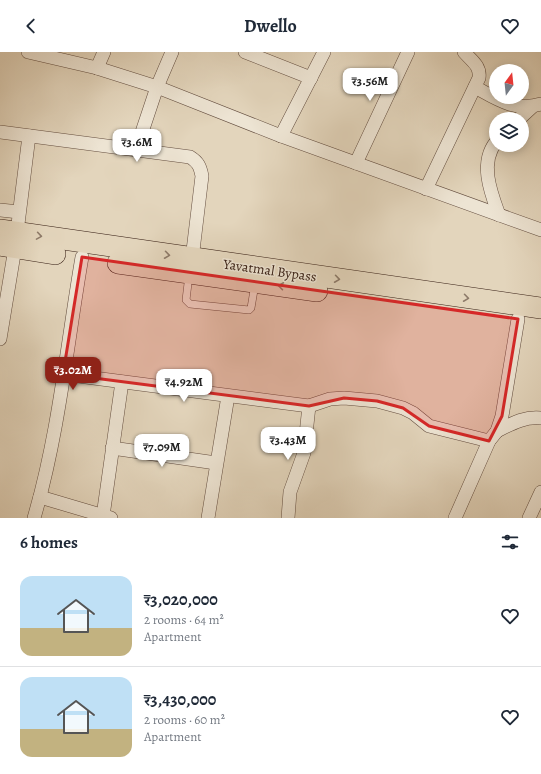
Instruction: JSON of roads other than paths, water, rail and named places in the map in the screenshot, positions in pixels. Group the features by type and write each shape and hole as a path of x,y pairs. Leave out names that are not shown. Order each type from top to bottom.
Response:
{"main road":[{"name":"Yavatmal Bypass","path":"8,239 191,266 541,308"},
{"name":"Yavatmal Bypass","path":"8,239 82,257 191,266 255,282 541,323"}],"street":[{"path":"97,68 104,52"},
{"path":"136,150 157,87 172,52"},
{"path":"245,52 311,78"},
{"path":"281,136 324,52"},
{"path":"356,163 408,52"},
{"path":"426,189 479,78 480,72 478,67 464,52"},
{"path":"34,53 97,68 157,87 281,136 541,230"},
{"path":"475,87 517,107 536,106"},
{"path":"0,132 190,157 197,161 200,166 202,176 191,266"},
{"path":"0,334 8,239 19,212 29,136"},
{"path":"491,152 487,168 488,181 499,215"},
{"path":"0,210 19,212"},
{"path":"34,518 57,417 82,257"},
{"path":"455,518 502,416 518,320"},
{"path":"63,374 309,406 330,399 344,398 377,401 403,408 413,413 429,426 493,436 522,419 541,418"},
{"path":"40,497 107,517 112,448 122,382"},
{"path":"208,518 228,396"},
{"path":"288,518 290,492 304,453 309,406"},
{"path":"112,448 216,463"},
{"path":"529,518 541,492"}],"lane":[{"path":"191,266 186,300 190,304 249,310 252,308 255,282"}]}
